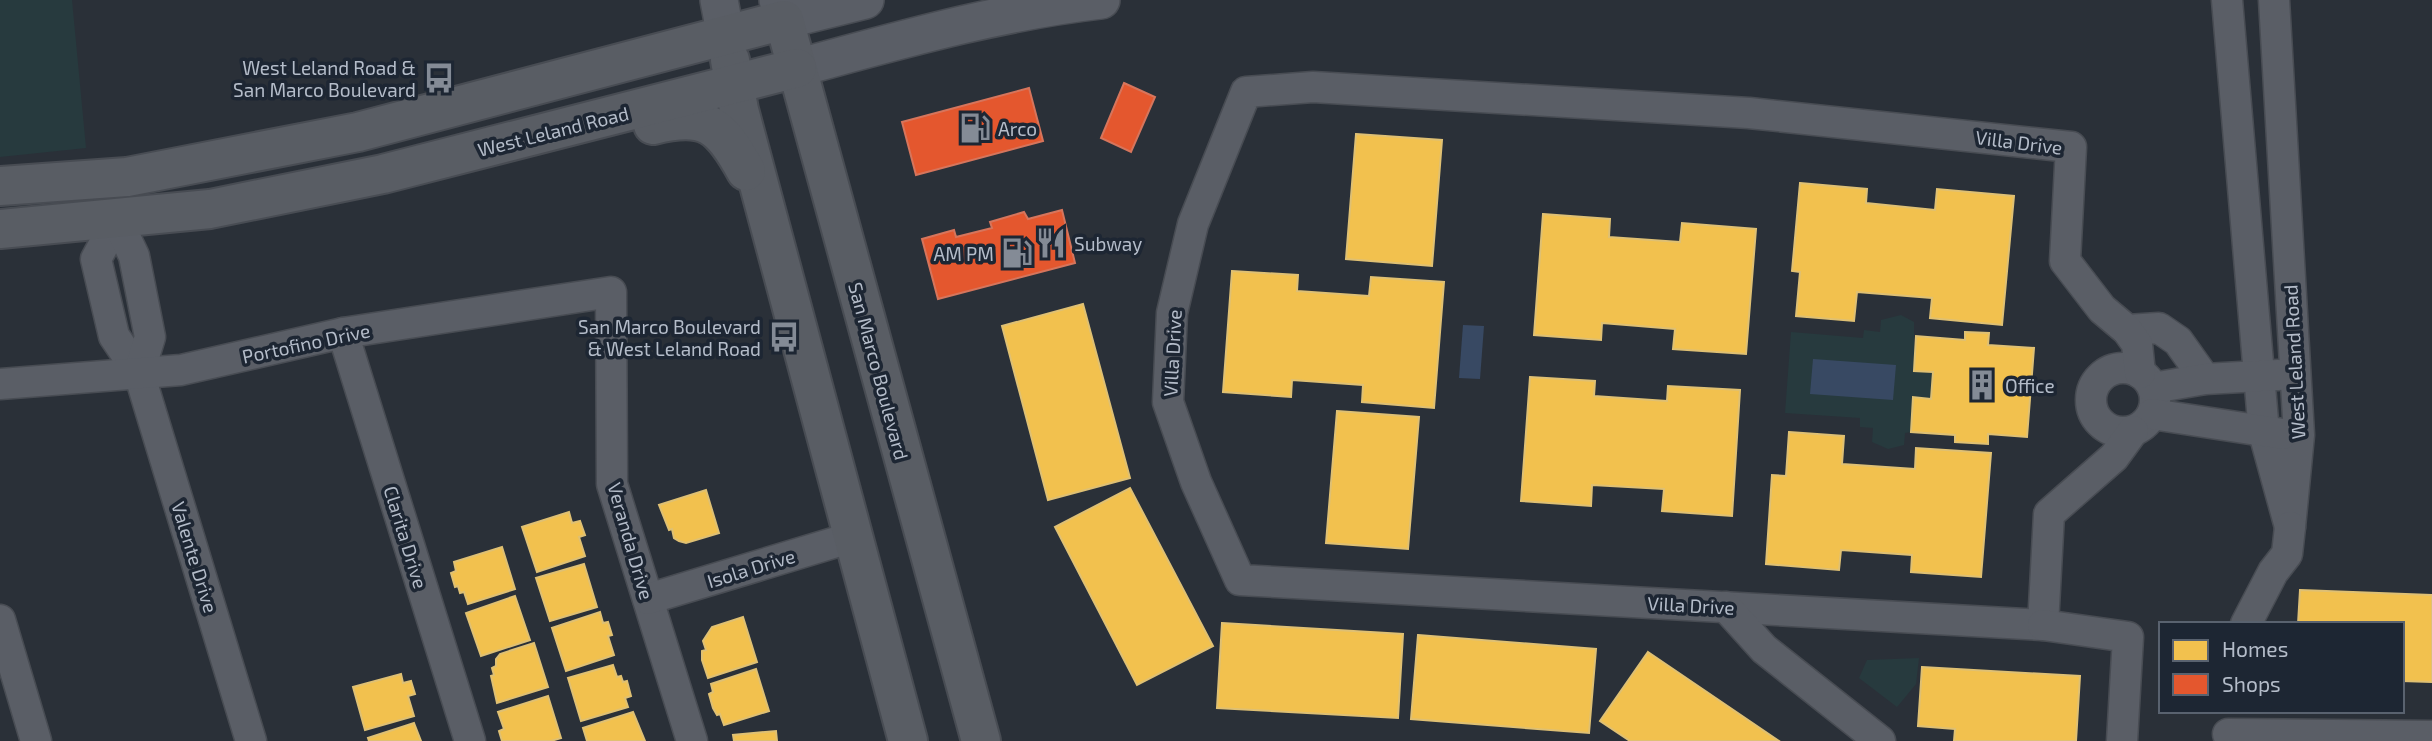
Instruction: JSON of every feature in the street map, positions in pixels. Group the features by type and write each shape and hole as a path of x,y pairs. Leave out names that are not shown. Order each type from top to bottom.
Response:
{"main road":[{"path":"0,186 101,180 358,132 726,37 781,10"},
{"name":"San Marco Boulevard","path":"781,10 981,741"},
{"path":"726,37 734,85 764,203 908,741"},
{"name":"West Leland Road","path":"0,229 211,209 383,174 796,68"},
{"path":"383,174 502,162 691,118 715,129 726,140 764,203"},
{"path":"117,220 125,201 152,192 326,161 358,132"},
{"path":"0,213 53,209 80,201 101,180"}],"street":[{"path":"719,0 726,37"},
{"path":"781,10 865,0"},
{"name":"West Leland Road","path":"796,68 954,26 1035,9 1101,0"},
{"name":"West Leland Road","path":"2227,0 2264,433 2290,527"},
{"name":"West Leland Road","path":"2274,0 2299,435 2290,527"},
{"name":"Villa Drive","path":"2122,741 2127,637 2043,625 1240,580 1196,482 1168,402 1172,313 1193,224 1246,92 1313,86 1749,113 2071,147 2065,261 2102,309 2127,330 2137,344 2139,395"},
{"name":"Valente Drive","path":"117,220 96,259 114,336 139,373 251,741"},
{"name":"Portofino Drive","path":"0,384 181,370 343,333 611,292"},
{"name":"Veranda Drive","path":"611,292 612,484 692,741"},
{"name":"Villa Drive","path":"2102,309 2139,395"},
{"path":"2127,330 2159,328 2178,341 2205,379"},
{"name":"Clarita Drive","path":"343,333 470,741"},
{"path":"2139,395 2205,379 2259,374 2295,376"},
{"path":"2139,395 2264,433 2299,435"},
{"path":"2043,625 2049,514 2114,457 2139,395"},
{"path":"2247,622 2273,572 2287,554 2290,527"},
{"name":"Isola Drive","path":"648,599 853,537"},
{"path":"1726,607 1764,649 1880,741"},
{"path":"0,620 36,741"},
{"path":"2229,729 2432,736"}],"green space":[{"path":"0,0 72,0 86,148 0,157"},
{"path":"1901,315 1914,322 1914,371 1933,372 1931,399 1911,432 1905,433 1904,445 1888,449 1872,442 1873,428 1860,427 1860,418 1785,413 1791,332 1863,338 1864,330 1880,332 1881,320"},
{"path":"1919,658 1916,684 1897,707 1859,678 1867,660"}],"water":[{"path":"1463,325 1484,326 1480,379 1459,378"},
{"path":"1813,359 1896,365 1893,400 1810,394"}],"building: Homes":[{"path":"1356,134 1442,140 1432,266 1346,259"},
{"path":"1800,183 1867,189 1866,203 1935,210 1937,189 2014,196 2002,325 1930,318 1932,298 1857,292 1854,321 1796,316 1800,272 1792,271"},
{"path":"1543,214 1610,219 1609,237 1680,242 1682,223 1756,229 1746,354 1673,349 1675,329 1602,323 1601,340 1534,335"},
{"path":"1232,271 1298,275 1297,291 1369,296 1371,277 1444,282 1434,408 1362,402 1363,385 1292,380 1291,397 1223,392"},
{"path":"1083,304 1130,478 1048,500 1002,326"},
{"name":"Office","path":"1965,332 1989,333 1988,345 2034,348 2027,437 1988,434 1988,444 1955,442 1955,435 1911,432 1913,397 1931,399 1933,372 1914,371 1916,336 1965,340"},
{"path":"1530,377 1595,381 1594,396 1667,401 1668,386 1740,390 1732,516 1662,511 1664,489 1592,485 1591,506 1521,501"},
{"path":"1337,411 1419,417 1408,549 1326,543"},
{"path":"1789,432 1844,436 1842,464 1915,469 1916,448 1991,453 1981,577 1911,572 1912,555 1841,550 1839,570 1766,564 1772,475 1786,476"},
{"path":"1130,488 1213,646 1137,685 1055,527"},
{"path":"706,490 719,533 686,543 679,541 674,538 672,529 669,530 659,505"},
{"path":"569,512 572,523 580,521 585,535 579,537 585,556 537,572 522,527"},
{"path":"502,547 515,589 468,604 464,592 460,593 458,586 455,587 451,573 456,571 454,562"},
{"path":"584,564 597,607 550,621 536,578"},
{"path":"2300,590 2432,595 2432,682 2404,681 2404,622 2298,622"},
{"path":"515,596 530,640 481,656 466,613"},
{"path":"600,612 603,623 608,622 612,635 608,636 614,655 566,671 552,628"},
{"path":"743,617 757,662 708,678 702,660 702,651 706,650 703,641 712,627"},
{"path":"1222,623 1403,634 1398,718 1217,708"},
{"path":"1418,635 1596,649 1589,733 1411,719"},
{"path":"534,643 548,687 497,703 491,676 494,675 492,668 496,666 496,659 500,654"},
{"path":"1648,652 1779,741 1630,741 1600,721"},
{"path":"613,665 617,677 621,676 623,682 627,681 631,696 625,698 628,707 581,721 568,678"},
{"path":"1922,667 2080,676 2076,741 1954,741 1955,729 1918,726"},
{"path":"756,669 769,711 724,725 720,714 717,715 713,708 709,694 713,692 711,684"},
{"path":"401,674 403,683 411,681 415,694 408,696 414,716 365,730 353,687"},
{"path":"548,696 561,738 551,741 502,741 499,731 504,729 498,712"},
{"path":"633,712 645,741 587,741 583,728"},
{"path":"414,723 421,741 369,741 368,738"},
{"path":"776,731 777,741 734,741 733,735"}],"building: Shops":[{"path":"1124,83 1155,97 1131,152 1101,138"},
{"path":"1029,88 1043,141 916,175 902,122"},
{"path":"1062,210 1075,263 938,299 922,239 954,230 956,237 992,228 990,222 1024,212 1028,219"}],"place":[{"name":"West Leland Road & San Marco Boulevard","path":"439,78"},
{"name":"Arco","path":"975,128"},
{"name":"Subway","path":"1051,243"},
{"name":"AM PM","path":"1017,253"},
{"name":"San Marco Boulevard & West Leland Road","path":"784,337"},
{"name":"Office","path":"1982,385"}]}
